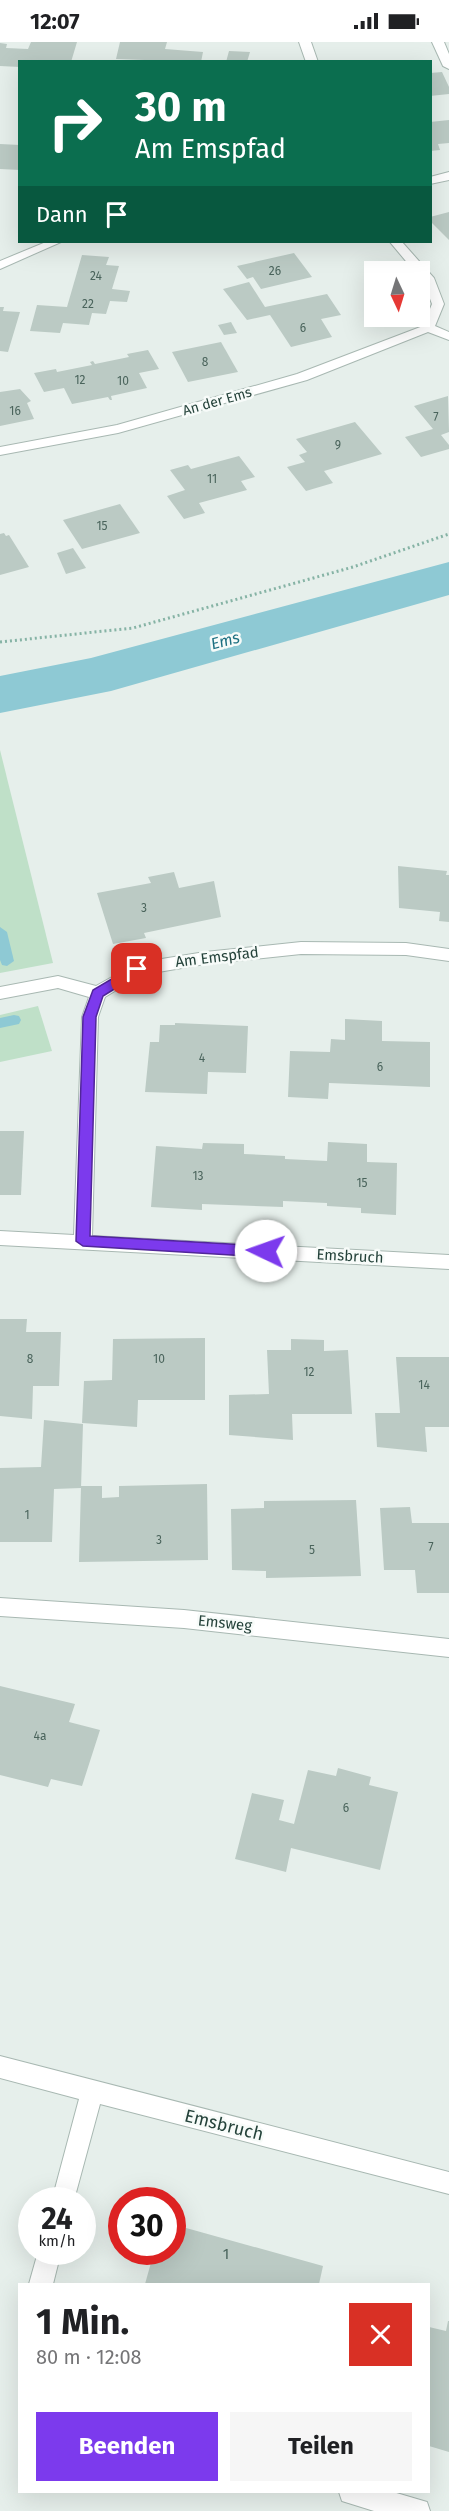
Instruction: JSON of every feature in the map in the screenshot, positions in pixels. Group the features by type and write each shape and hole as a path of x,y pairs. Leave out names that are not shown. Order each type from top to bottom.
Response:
{"street":[{"path":"304,42 311,60"},
{"path":"438,42 449,66"},
{"path":"432,180 449,176"},
{"path":"0,264 52,243"},
{"path":"397,243 428,278 438,304 428,328 449,336"},
{"name":"An der Ems","path":"0,451 118,429 302,377 428,328"},
{"name":"Am Emspfad","path":"98,993 137,969 216,956 301,948 406,949 449,955"},
{"path":"0,993 58,982 98,993 90,1017 83,1241"},
{"name":"Emsbruch","path":"0,1238 449,1262"},
{"name":"Emsweg","path":"0,1607 184,1619 449,1648"},
{"name":"Emsbruch","path":"0,2067 449,2183"},
{"path":"66,2187 92,2091"},
{"path":"41,2283 46,2265"},
{"path":"355,2493 418,2511"}],"path":[{"path":"0,642 133,628 353,567 449,534"}],"green space":[{"path":"0,750 53,963 0,973"},
{"path":"38,1006 52,1051 0,1062 0,1015"}],"water":[{"name":"Ems","path":"449,562 449,595 111,691 0,713 0,676 91,658"}],"building":[{"path":"31,42 77,42 72,60 18,60 18,67 0,66 0,43 7,44 6,48 28,49"},
{"path":"120,42 167,42 165,49 203,52 201,60 116,59"},
{"path":"229,51 250,52 248,60 227,60"},
{"path":"442,72 449,87 449,94 432,96 432,73"},
{"path":"449,120 449,143 438,144 440,150 432,151 432,122"},
{"path":"0,144 18,145 18,170 0,169"},
{"path":"449,212 449,240 432,223 432,216"},
{"path":"294,253 312,277 261,289 253,277 247,279 237,266"},
{"path":"82,255 109,257 106,265 119,266 112,289 130,291 127,302 110,301 106,314 92,313 89,325 63,323 60,333 30,331 37,305 67,307"},
{"path":"249,282 265,307 327,294 341,315 321,319 332,337 291,347 270,315 247,320 223,289"},
{"path":"0,307 4,307 3,311 20,312 8,352 0,351"},
{"path":"231,322 237,333 224,335 218,325"},
{"path":"221,342 238,372 188,382 172,352"},
{"path":"148,350 159,369 139,373 147,388 111,396 112,400 108,397 72,404 64,388 44,392 34,373 56,369 57,372 92,365 90,362 93,361 95,364 129,357 127,354"},
{"path":"20,389 31,401 27,403 34,419 0,426 0,392"},
{"path":"448,396 449,432 441,435 449,445 449,449 421,457 405,437 433,429 414,406"},
{"path":"355,422 382,454 324,471 333,483 306,491 287,467 305,462 299,455 307,452 296,439"},
{"path":"239,456 255,477 241,481 247,490 199,503 205,513 184,519 167,496 185,490 170,470 188,465 191,469"},
{"path":"120,504 140,533 82,549 63,520"},
{"path":"4,533 6,536 9,535 29,567 0,575 0,534"},
{"path":"73,548 86,568 66,574 57,553"},
{"path":"398,866 447,871 446,875 449,875 449,922 439,921 440,912 399,908"},
{"path":"174,872 179,888 214,881 221,917 144,933 146,938 113,944 97,893 151,883 148,877"},
{"path":"345,1019 382,1021 382,1041 430,1042 430,1087 329,1083 328,1099 288,1097 290,1051 330,1052 331,1039 345,1040"},
{"path":"175,1023 248,1026 246,1073 208,1072 207,1094 145,1092 150,1042 159,1042 160,1025 175,1025"},
{"path":"0,1131 24,1131 21,1195 0,1195"},
{"path":"328,1142 367,1144 367,1162 397,1163 396,1215 361,1213 361,1208 327,1206 327,1203 283,1201 283,1207 202,1204 202,1210 151,1207 156,1146 202,1149 203,1143 244,1144 244,1154 327,1161"},
{"path":"0,1319 27,1319 26,1332 61,1332 59,1386 33,1386 32,1419 0,1416"},
{"path":"205,1338 205,1400 138,1400 137,1427 82,1423 84,1381 112,1380 113,1339"},
{"path":"291,1339 324,1340 324,1351 348,1350 352,1414 292,1414 293,1440 229,1435 229,1395 269,1394 267,1350 291,1350"},
{"path":"396,1357 449,1357 449,1427 425,1427 427,1452 377,1447 375,1413 400,1413"},
{"path":"44,1420 83,1424 81,1488 54,1489 52,1542 0,1542 0,1468 41,1467"},
{"path":"207,1484 208,1560 79,1562 81,1486 102,1486 102,1498 119,1497 119,1486"},
{"path":"356,1500 361,1576 266,1578 266,1571 232,1570 231,1509 264,1508 264,1501"},
{"path":"410,1507 412,1523 449,1523 449,1593 417,1593 415,1570 384,1570 380,1508"},
{"path":"0,1686 75,1704 69,1722 100,1730 82,1786 51,1779 48,1787 0,1775"},
{"path":"338,1768 371,1777 369,1785 398,1792 380,1870 291,1848 286,1872 235,1859 252,1793 284,1800 279,1820 294,1824 308,1770 336,1776"},
{"path":"186,2228 323,2266 319,2283 145,2283 150,2265 186,2265"},
{"path":"449,2321 449,2452 430,2446 430,2327 446,2331"}],"waterway":[{"path":"0,932 7,961"},
{"path":"0,1023 14,1020"}],"route":[{"path":"137,969 98,993 90,1017 83,1241 266,1251"}]}
